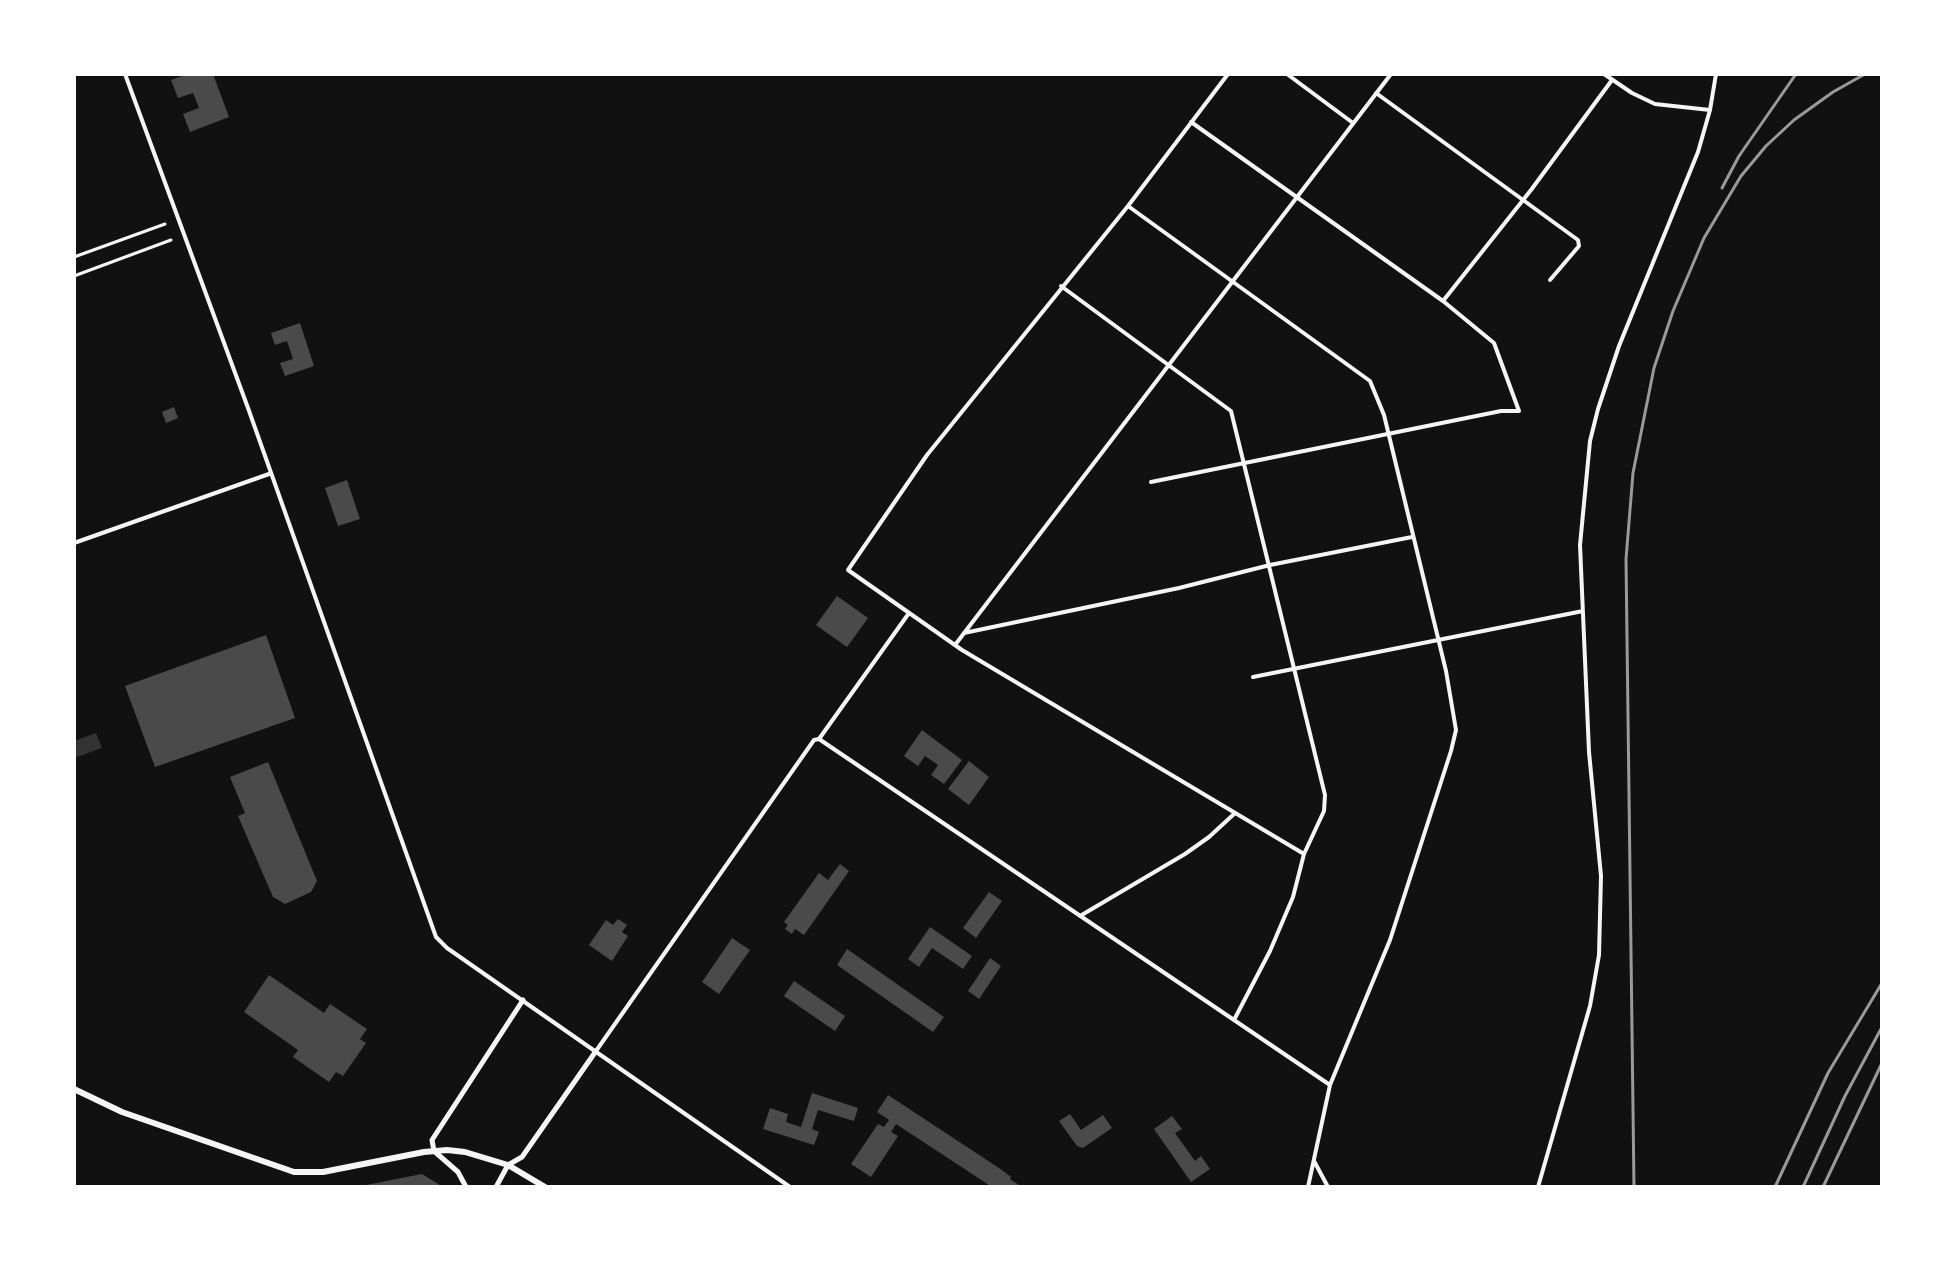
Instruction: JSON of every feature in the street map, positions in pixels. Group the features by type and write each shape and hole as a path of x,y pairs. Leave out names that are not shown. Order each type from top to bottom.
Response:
{"main road":[{"path":"74,1089 122,1112 294,1172 323,1172 434,1151 465,1152 508,1165 545,1187"}],"street":[{"path":"125,74 248,408 436,937 447,948 790,1187"},
{"path":"1228,74 1128,206 927,455 848,570 955,645 1304,854"},
{"path":"1287,74 1353,123"},
{"path":"955,645 1391,74"},
{"path":"1604,74 1655,104 1710,110"},
{"path":"1538,1187 1590,1006 1599,955 1601,876 1589,752 1581,520 1590,441 1634,307 1698,152 1716,74"},
{"path":"1443,301 1612,80"},
{"path":"1376,93 1578,240 1579,246 1550,280"},
{"path":"1151,482 1501,411 1519,411 1494,343 1443,301 1191,122"},
{"path":"1128,206 1370,381 1379,397 1438,640 1456,730 1390,940 1330,1085 1308,1187"},
{"path":"74,257 165,224"},
{"path":"74,276 171,240"},
{"path":"1061,286 1231,411 1325,795 1319,825 1304,854 1293,897 1270,951 1234,1020"},
{"path":"74,543 269,474"},
{"path":"964,633 1412,537"},
{"path":"1253,677 1583,611"},
{"path":"496,1187 508,1165 522,1157 814,740 819,739 909,613"},
{"path":"819,739 1330,1085"},
{"path":"1080,916 1185,854 1234,814"},
{"path":"466,1187 458,1172 434,1151 432,1140 523,1000"},
{"path":"1314,1161 1328,1187"}],"shaded area":[{"path":"96,733 102,748 74,758 74,741"}],"building":[{"path":"188,74 213,74 229,117 190,132 183,114 199,108 193,93 178,98 171,80"},
{"path":"300,323 314,366 285,376 280,363 293,359 287,341 275,345 271,333"},
{"path":"174,407 178,418 166,423 162,412"},
{"path":"347,480 360,519 338,526 325,488"},
{"path":"837,596 868,618 847,647 816,625"},
{"path":"266,635 295,718 155,767 125,686"},
{"path":"922,730 962,760 944,784 931,775 938,765 925,756 918,766 904,756"},
{"path":"969,761 989,777 969,805 948,789"},
{"path":"268,762 317,881 311,892 285,904 273,897 238,816 245,813 230,777"},
{"path":"840,864 849,871 804,935 795,929 792,934 785,929 788,925 784,922 819,873 828,880"},
{"path":"989,892 1002,901 976,938 963,928"},
{"path":"618,919 627,925 622,932 628,936 612,961 589,945 606,920 613,925"},
{"path":"930,927 972,956 963,969 932,948 919,967 908,959"},
{"path":"732,938 750,950 719,994 702,982"},
{"path":"847,949 944,1017 933,1032 837,965"},
{"path":"990,958 1001,966 979,999 968,991"},
{"path":"269,975 324,1013 330,1004 367,1029 360,1039 366,1043 343,1076 336,1072 329,1082 293,1057 298,1050 244,1012"},
{"path":"794,981 845,1016 835,1031 784,996"},
{"path":"812,1093 858,1108 854,1121 818,1110 812,1129 819,1132 814,1145 763,1129 770,1108 788,1114 786,1122 801,1127"},
{"path":"888,1095 1002,1170 1022,1187 992,1187 896,1124 891,1132 898,1136 871,1177 851,1164 878,1124 884,1127 889,1120 877,1112"},
{"path":"1070,1114 1081,1130 1103,1115 1112,1128 1083,1148 1077,1146 1059,1121"},
{"path":"1172,1116 1182,1129 1175,1133 1195,1161 1201,1156 1210,1169 1191,1182 1154,1129"},
{"path":"422,1174 443,1187 361,1187 361,1186"}],"railway":[{"path":"1722,188 1739,156 1796,74"},
{"path":"1634,1187 1626,559 1633,473 1654,368 1673,311 1704,238 1741,176 1766,146 1794,120 1865,74"},
{"path":"1775,1187 1828,1073 1882,983"},
{"path":"1803,1187 1845,1096 1882,1027"},
{"path":"1823,1187 1882,1063"}]}
